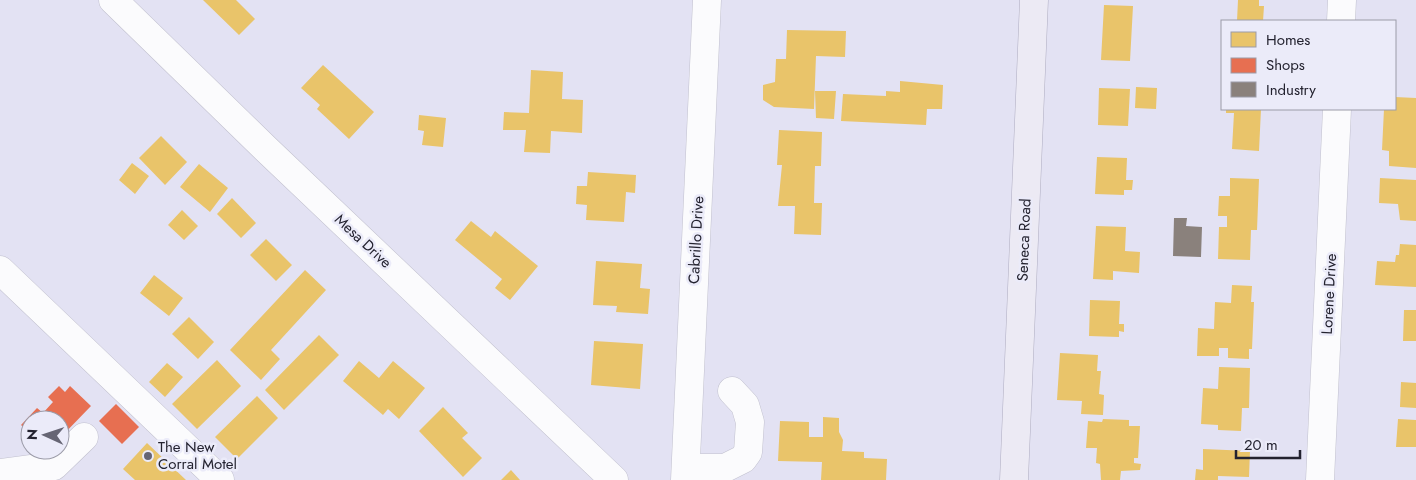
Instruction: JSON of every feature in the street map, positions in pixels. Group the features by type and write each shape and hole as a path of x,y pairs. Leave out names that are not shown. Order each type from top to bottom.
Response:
{"main road":[{"name":"Seneca Road","path":"1014,480 1034,0"}],"street":[{"name":"Mesa Drive","path":"113,0 266,149 614,480"},
{"name":"Cabrillo Drive","path":"685,474 707,0"},
{"path":"1341,20 1342,0"},
{"name":"Lorene Drive","path":"1320,480 1337,110"},
{"path":"0,270 220,480"},
{"path":"685,474 725,468 743,459 748,452 750,422 744,405 732,391"},
{"path":"0,473 54,466 84,437"}],"building: Homes":[{"path":"203,0 236,0 255,19 239,35"},
{"path":"1238,0 1259,0 1259,6 1264,6 1263,20 1237,20"},
{"path":"1104,5 1133,6 1130,61 1101,60"},
{"path":"787,30 846,31 845,57 816,56 814,109 774,107 763,100 763,85 775,82 776,59 786,59"},
{"path":"323,65 374,112 349,139 317,109 320,105 301,88"},
{"path":"531,70 563,72 562,99 583,100 582,133 551,131 550,153 524,152 526,130 503,130 504,112 529,113"},
{"path":"900,81 943,85 942,109 927,109 926,125 841,121 843,94 886,96 886,91 900,92"},
{"path":"1136,87 1157,88 1156,109 1135,108"},
{"path":"1099,88 1130,89 1128,126 1098,125"},
{"path":"815,91 836,91 834,119 816,118"},
{"path":"1396,97 1416,98 1416,168 1389,166 1389,151 1382,150 1384,110 1396,110"},
{"path":"1226,110 1261,110 1259,151 1232,149 1234,113 1226,113"},
{"path":"419,115 446,118 443,147 422,145 424,131 418,130"},
{"path":"779,130 822,132 821,166 815,166 814,203 822,203 821,235 794,234 795,206 778,206 782,165 777,165"},
{"path":"161,136 187,162 165,185 139,158"},
{"path":"1097,157 1127,158 1126,180 1133,180 1132,190 1124,190 1124,195 1095,194"},
{"path":"132,163 149,176 135,194 119,180"},
{"path":"199,164 228,188 210,212 180,187"},
{"path":"588,172 636,175 635,193 626,192 624,222 586,220 587,205 576,204 577,186 587,186"},
{"path":"1230,178 1259,179 1257,230 1251,230 1250,260 1218,259 1219,227 1227,227 1227,216 1218,216 1219,196 1230,196"},
{"path":"1380,178 1416,180 1416,221 1400,220 1398,204 1379,203"},
{"path":"232,198 256,223 241,238 217,214"},
{"path":"182,210 198,226 184,240 168,225"},
{"path":"471,221 491,237 495,231 538,266 510,300 495,288 502,279 455,240"},
{"path":"1096,226 1126,227 1125,251 1140,252 1139,273 1113,271 1113,280 1093,279"},
{"path":"266,239 292,265 276,281 250,255"},
{"path":"1400,244 1416,245 1416,287 1375,285 1377,261 1395,262 1396,255 1399,255"},
{"path":"596,261 642,264 640,288 650,289 648,314 616,312 617,306 593,305"},
{"path":"305,270 326,290 271,350 280,359 261,380 230,350"},
{"path":"154,275 183,298 169,316 140,293"},
{"path":"1232,285 1252,286 1251,302 1254,302 1252,349 1249,349 1249,359 1228,358 1228,348 1219,348 1219,356 1197,356 1198,328 1214,329 1215,302 1231,303"},
{"path":"1090,300 1120,301 1119,324 1124,324 1124,332 1119,331 1119,337 1089,336"},
{"path":"1404,310 1416,310 1416,341 1403,341"},
{"path":"189,317 214,342 198,359 172,334"},
{"path":"319,335 339,355 284,410 265,390"},
{"path":"594,341 643,344 640,389 591,385"},
{"path":"1060,353 1098,355 1097,371 1101,371 1099,394 1104,395 1103,415 1081,414 1082,401 1057,400"},
{"path":"217,360 241,386 197,429 172,404"},
{"path":"359,361 379,378 393,361 425,388 399,419 388,409 383,415 343,381"},
{"path":"167,363 183,377 165,397 149,382"},
{"path":"1219,367 1250,368 1249,408 1242,408 1241,431 1218,430 1218,425 1201,424 1203,388 1218,389"},
{"path":"1401,382 1416,383 1416,408 1400,407"},
{"path":"257,396 278,418 237,459 215,437"},
{"path":"443,407 468,433 462,438 482,458 463,477 419,431"},
{"path":"823,417 839,418 839,432 843,440 842,451 864,452 864,458 887,459 886,480 821,480 822,462 778,461 780,421 809,422 809,437 823,437"},
{"path":"1103,419 1129,420 1129,426 1140,426 1138,458 1134,458 1134,463 1141,464 1140,470 1121,471 1120,480 1101,480 1100,464 1096,463 1097,448 1086,448 1088,421 1102,422"},
{"path":"1398,419 1416,420 1416,447 1396,447"},
{"name":"The New Corral Motel","path":"147,443 186,480 135,480 123,469"},
{"path":"1203,449 1250,451 1249,477 1218,476 1218,480 1195,480 1196,469 1203,470"},
{"path":"511,470 520,480 501,480"}],"building: Shops":[{"path":"59,386 65,392 70,386 91,406 70,428 70,410 46,410 53,402 48,397"},
{"path":"116,404 139,427 122,444 99,421"}],"building: Industry":[{"path":"1174,218 1187,218 1186,226 1202,227 1201,257 1173,256"}],"place":[{"name":"The New Corral Motel","path":"148,456"}]}
